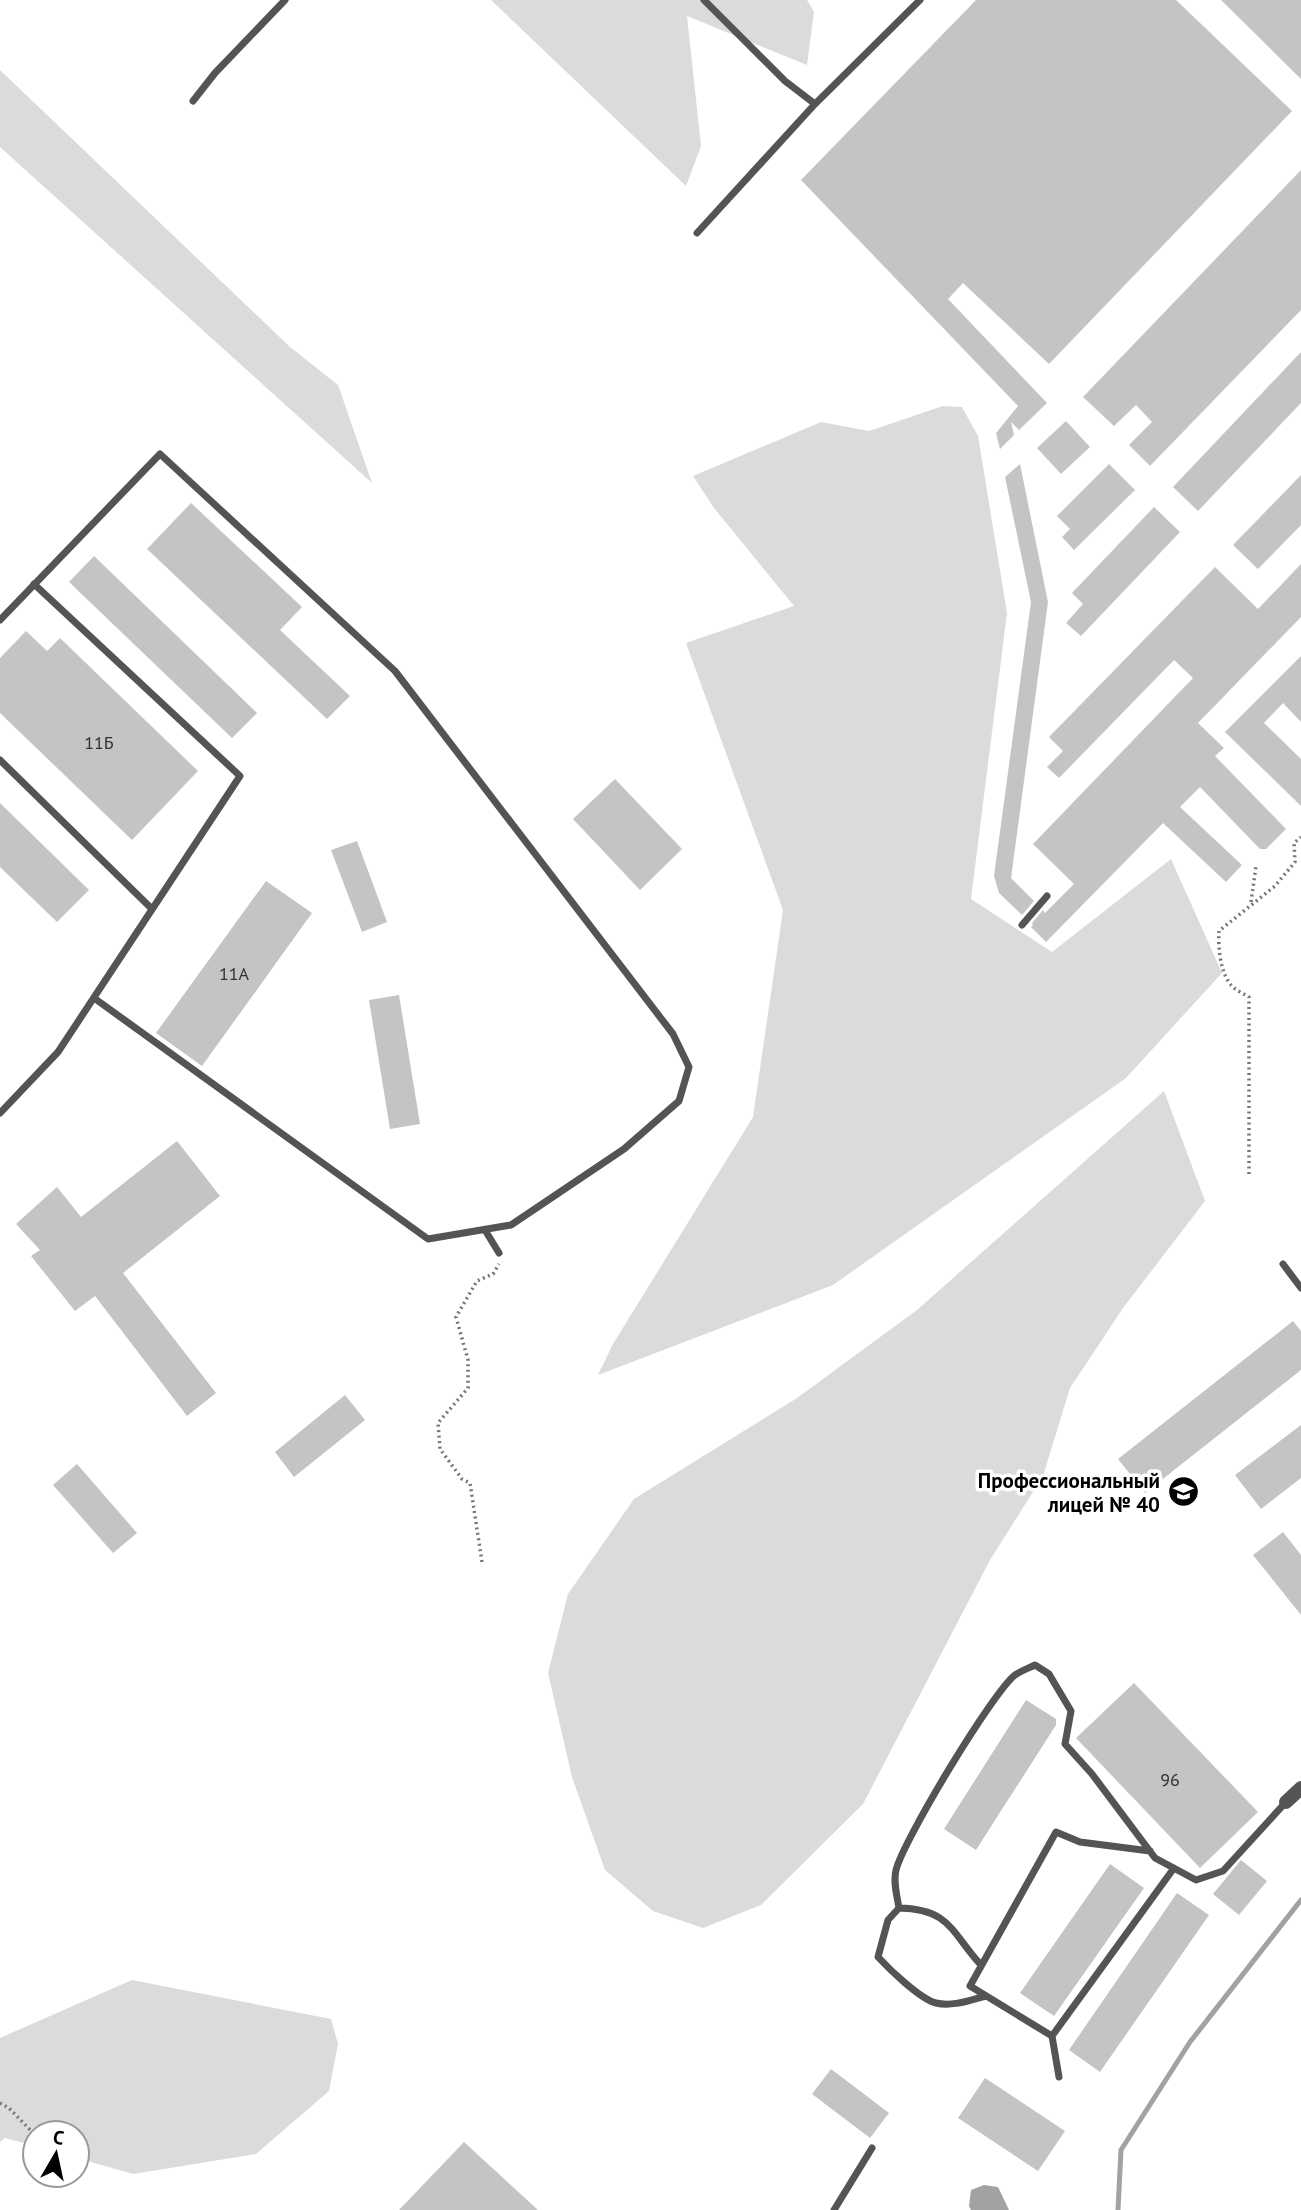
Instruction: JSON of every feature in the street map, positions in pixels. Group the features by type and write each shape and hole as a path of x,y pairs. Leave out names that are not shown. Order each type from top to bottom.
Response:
{"street":[{"path":"1286,1802 1301,1788"}],"lane":[{"path":"193,101 215,73 285,0"},
{"path":"704,0 785,82 815,104"},
{"path":"697,233 815,104 920,0"},
{"path":"0,620 160,454 395,671 673,1034 689,1067 680,1101 624,1149 511,1225 428,1239 94,998"},
{"path":"0,1113 58,1052 240,776 34,584"},
{"path":"0,760 152,909"},
{"path":"1022,925 1047,896"},
{"path":"485,1230 499,1253"},
{"path":"1283,1264 1301,1288"},
{"path":"899,1908 895,1872 905,1848 946,1775 996,1697 1016,1675 1035,1665 1049,1674 1072,1711 1065,1744 1092,1774 1155,1858 1196,1880 1223,1871 1286,1802"},
{"path":"1052,2036 970,1986 981,1965 1056,1832 1080,1842 1150,1851"},
{"path":"1059,2077 1052,2036 1174,1868"},
{"path":"981,1965 942,1917 919,1908 899,1908 888,1920 878,1957 896,1976 934,2003 957,2004 986,1996"},
{"path":"834,2210 872,2148"}],"path":[{"path":"1249,1174 1250,998 1230,985 1222,965 1219,931 1275,886 1295,862 1294,843 1301,837"},
{"path":"1251,904 1256,866"},
{"path":"482,1562 470,1483 462,1479 440,1449 438,1423 468,1388 468,1360 456,1317 477,1281 493,1273 500,1263 499,1253"},
{"path":"0,2103 21,2120"}],"shaded area":[{"path":"491,0 807,0 814,12 807,65 687,16 701,146 686,186"},
{"path":"0,70 290,347 338,385 372,483 0,147"},
{"path":"943,406 962,407 978,436 1007,613 971,899 1052,952 1171,859 1222,973 1126,1078 833,1285 598,1375 613,1344 753,1117 783,910 686,643 794,606 714,508 693,476 821,422 869,431"},
{"path":"1164,1091 1205,1201 1123,1308 1070,1388 1043,1476 990,1560 863,1804 761,1905 703,1928 653,1911 605,1870 572,1777 548,1673 568,1594 634,1499 797,1398 917,1310"},
{"path":"132,1980 331,2019 338,2044 329,2091 256,2154 133,2174 91,2162 91,2119 21,2119 21,2142 5,2138 0,2142 0,2038"},
{"path":"984,2185 998,2187 1009,2210 971,2210 971,2190"}],"building":[{"path":"976,0 1176,0 1292,111 1049,364 963,283 948,299 1047,403 1019,430 1011,422 1014,435 1000,449 996,433 1018,406 801,180"},
{"path":"1221,0 1301,0 1301,79"},
{"path":"1301,170 1301,310 1150,466 1129,445 1152,422 1136,405 1114,426 1083,397"},
{"path":"1301,352 1301,403 1198,511 1173,487"},
{"path":"1066,421 1090,447 1061,474 1037,448"},
{"path":"1020,464 1048,602 1011,878 1034,901 1022,915 999,893 994,876 1031,602 1005,477"},
{"path":"1109,464 1135,490 1074,550 1062,537 1070,529 1057,516"},
{"path":"1301,475 1301,525 1258,569 1233,545"},
{"path":"191,503 302,607 280,630 350,696 327,719 147,549"},
{"path":"1154,507 1180,532 1081,636 1066,623 1083,604 1072,593"},
{"path":"94,556 257,713 232,738 69,582"},
{"path":"1301,564 1301,617 1198,723 1224,748 1215,756 1286,829 1266,849 1260,849 1200,787 1180,807 1242,865 1226,882 1163,823 1046,942 1031,927 1032,923 1074,884 1033,844 1193,678 1174,660 1059,778 1047,767 1063,751 1049,737 1215,567 1258,609"},
{"path":"26,631 47,651 60,638 198,771 132,840 0,713 0,658"},
{"path":"1301,656 1301,722 1283,703 1264,723 1301,759 1301,806 1225,732"},
{"path":"615,779 682,849 640,890 573,819"},
{"path":"0,803 89,890 57,922 0,867"},
{"path":"357,841 387,922 362,932 331,850"},
{"path":"266,881 312,913 202,1066 156,1033"},
{"path":"399,995 420,1124 390,1129 369,1000"},
{"path":"177,1141 220,1196 123,1273 216,1393 187,1416 95,1296 75,1311 31,1256 40,1250 16,1224 57,1187 81,1217"},
{"path":"1293,1321 1301,1331 1301,1370 1145,1493 1118,1459"},
{"path":"345,1395 365,1420 294,1477 275,1452"},
{"path":"1301,1425 1301,1478 1261,1509 1235,1475"},
{"path":"77,1464 137,1533 113,1553 53,1485"},
{"path":"1283,1532 1301,1555 1301,1615 1253,1555"},
{"path":"1134,1683 1258,1812 1200,1868 1076,1738"},
{"path":"1026,1700 1056,1719 1056,1725 976,1850 944,1829"},
{"path":"1241,1860 1267,1881 1239,1915 1213,1894"},
{"path":"1110,1864 1144,1888 1054,2016 1020,1993"},
{"path":"1177,1893 1209,1915 1100,2072 1069,2050"},
{"path":"831,2069 889,2113 870,2138 812,2094"},
{"path":"985,2078 1065,2131 1038,2171 958,2118"},
{"path":"464,2142 538,2210 399,2210"}],"waterway":[{"path":"1118,2210 1121,2150 1190,2042 1301,1900"}],"place":[{"name":"Профессиональный лицей № 40","path":"1183,1492"}]}
